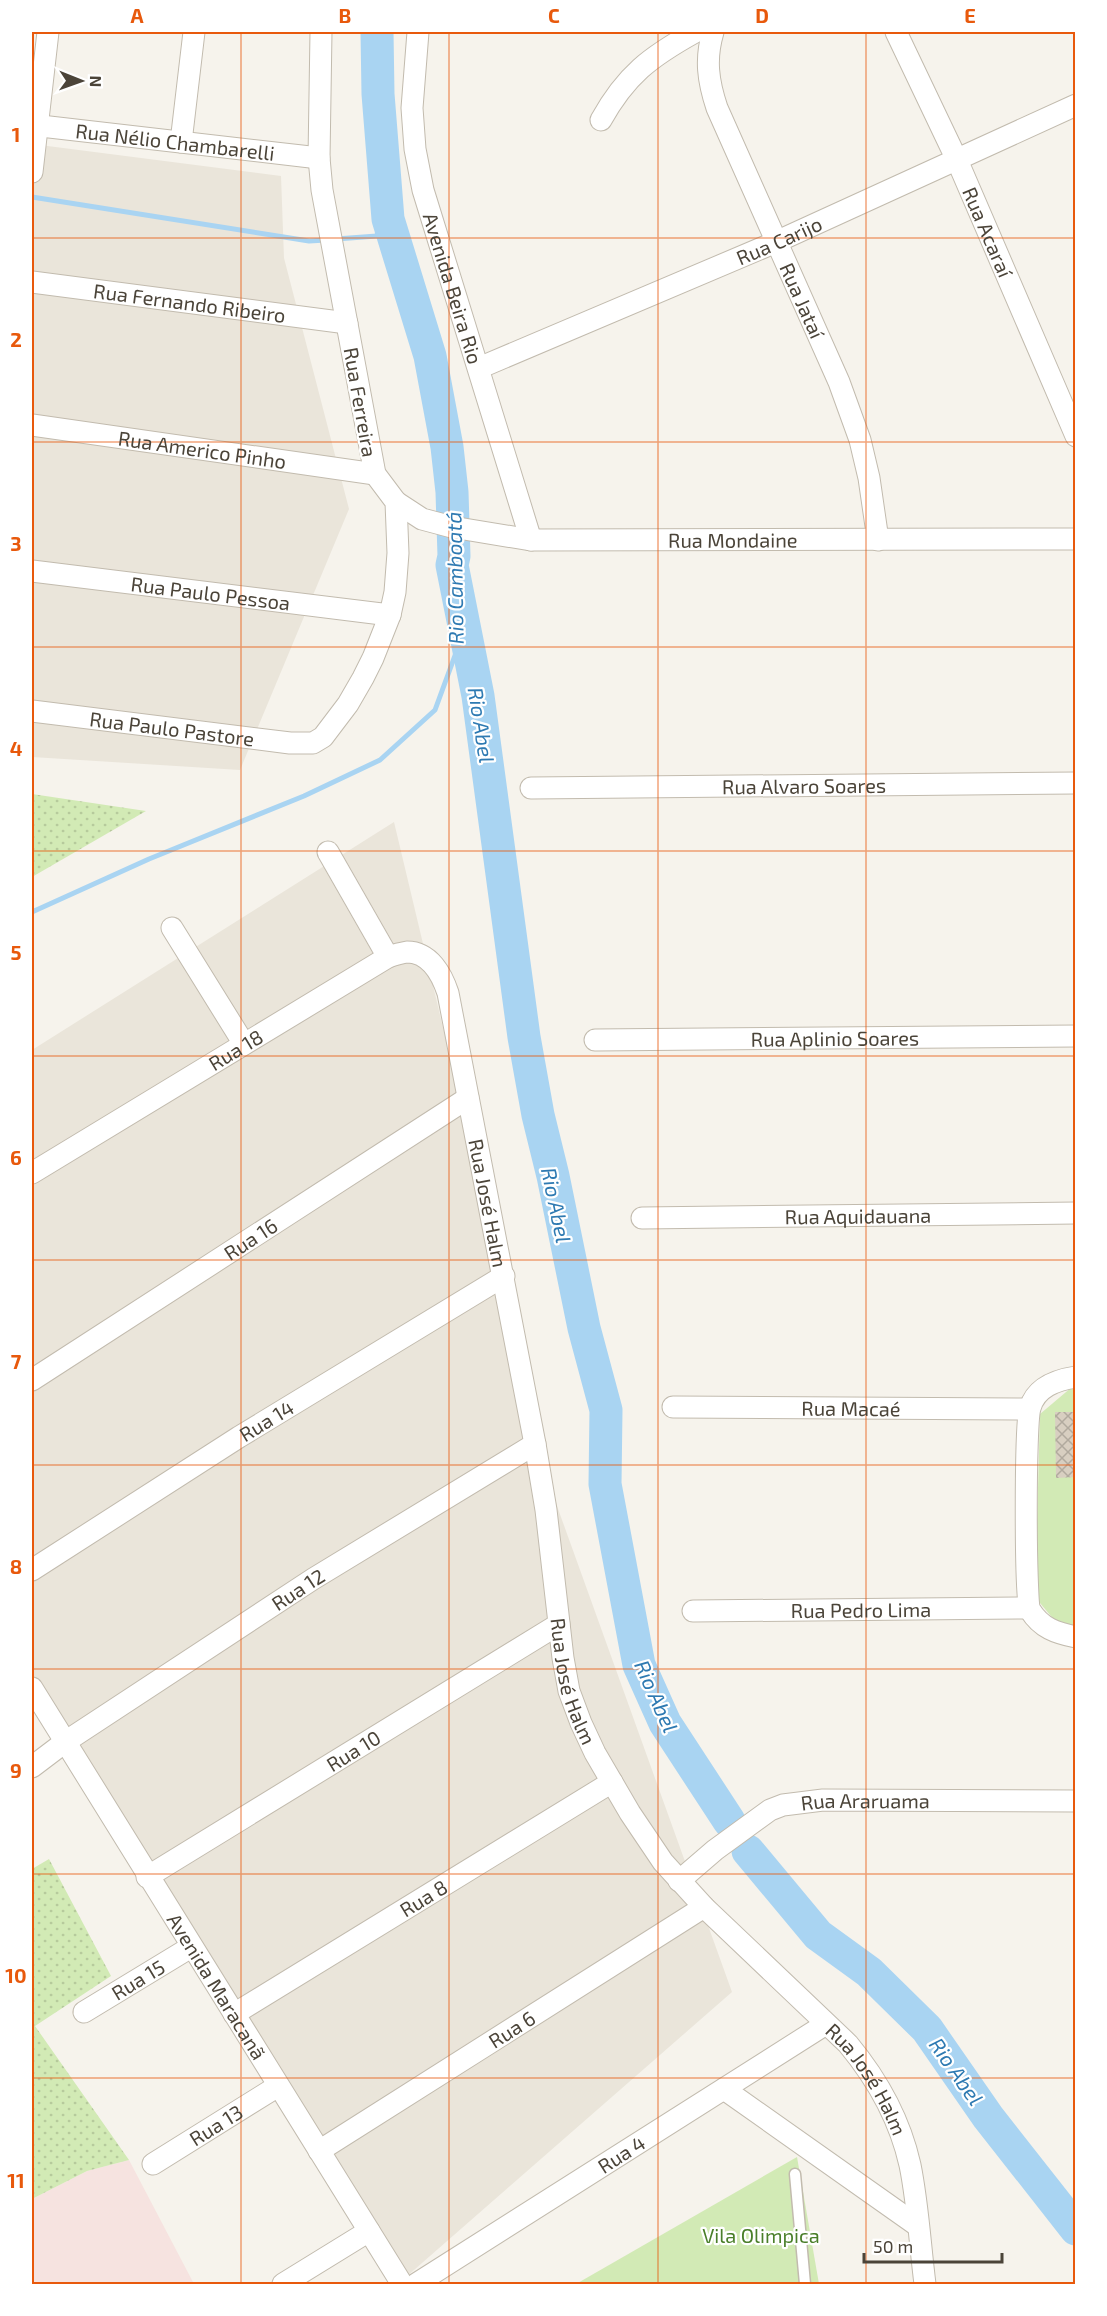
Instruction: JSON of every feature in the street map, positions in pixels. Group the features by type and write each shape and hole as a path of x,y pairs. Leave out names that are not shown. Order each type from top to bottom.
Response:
{"street":[{"path":"32,170 34,125 48,32"},
{"path":"181,142 194,32"},
{"name":"Rua Ferreira","path":"321,32 319,158 326,216 375,474 396,502"},
{"name":"Avenida Beira Rio","path":"418,32 412,108 415,149 423,190 531,540"},
{"path":"601,120 615,95 634,73 654,56 694,32"},
{"name":"Rua Jataí","path":"713,32 707,66 709,84 717,108 839,382 860,440 869,478 878,540"},
{"name":"Rua Acaraí","path":"896,32 957,160 1076,436"},
{"name":"Rua Carijo","path":"479,368 776,242 1076,105"},
{"name":"Rua Nélio Chambarelli","path":"34,125 319,158"},
{"name":"Rua Fernando Ribeiro","path":"32,282 347,323"},
{"name":"Rua Americo Pinho","path":"32,425 375,474"},
{"path":"390,615 399,553 396,502"},
{"name":"Rua Mondaine","path":"396,502 422,519 490,534 531,540 1076,539"},
{"name":"Rua Paulo Pessoa","path":"32,571 390,615"},
{"name":"Rua Paulo Pastore","path":"32,711 290,743 313,743 323,736 348,704 373,658 390,615"},
{"name":"Rua Alvaro Soares","path":"531,789 1076,783"},
{"path":"328,852 388,957"},
{"path":"172,928 244,1044"},
{"name":"Rua 18","path":"32,1173 388,957 408,952 425,958 441,973"},
{"name":"Rua José Halm","path":"441,973 448,993 535,1444 546,1510 569,1691 581,1723 612,1782 646,1838 679,1881 848,2044 866,2066 885,2096 910,2165 925,2284"},
{"name":"Rua Aplinio Soares","path":"595,1040 1076,1036"},
{"name":"Rua 16","path":"32,1380 468,1098"},
{"name":"Rua Aquidauana","path":"642,1218 1076,1213"},
{"name":"Rua 14","path":"32,1570 239,1437 504,1276"},
{"path":"1076,1377 1058,1380 1042,1388 1029,1408 1025,1503 1029,1608 1046,1627 1055,1633 1076,1637"},
{"name":"Rua Macaé","path":"673,1407 1029,1408"},
{"name":"Rua 12","path":"32,1767 65,1742 313,1579 535,1444"},
{"name":"Rua Pedro Lima","path":"693,1611 1029,1608"},
{"name":"Rua 10","path":"147,1877 559,1624"},
{"name":"Avenida Maracanã","path":"32,1688 147,1877 402,2284"},
{"name":"Rua 8","path":"234,2014 612,1782"},
{"name":"Rua Araruama","path":"679,1881 715,1850 770,1810 783,1805 823,1800 1076,1801"},
{"name":"Rua 6","path":"319,2151 704,1907"},
{"name":"Rua 15","path":"84,2012 192,1947"},
{"name":"Rua 4","path":"416,2284 826,2024"},
{"name":"Rua 13","path":"153,2164 278,2086"},
{"path":"724,2089 918,2226"},
{"path":"283,2284 369,2231"}],"lane":[{"path":"795,2174 805,2284"}],"shaded area":[{"path":"32,144 281,176 284,258 349,509 240,770 32,757"},
{"path":"394,822 557,1506 732,1992 406,2277 32,1679 32,1050"},
{"path":"129,2160 194,2284 32,2284 32,2199 87,2171"}],"green space":[{"path":"32,794 146,811 32,877"},
{"path":"1072,1387 1075,1387 1075,1628 1060,1627 1035,1597 1040,1414"},
{"path":"49,1859 111,1976 35,2026 129,2160 87,2171 32,2199 32,1869"},
{"name":"Vila Olimpica","path":"797,2157 819,2284 576,2284"}],"building":[{"path":"1055,1412 1076,1412 1076,1477 1056,1478"}],"waterway":[{"name":"Rio Abel","path":"377,32 378,94 388,219 430,356 447,447 452,492 454,556 452,565 478,696 524,1037 538,1115 584,1328 606,1410 605,1484 639,1665 665,1723 729,1821"},
{"path":"336,239 377,236 384,179"},
{"path":"32,197 309,241 326,240"},
{"name":"Rio Camboatá","path":"32,912 149,859 304,796 380,760 435,710 457,650 452,565"},
{"name":"Rio Abel","path":"748,1851 818,1935 869,1972 927,2029 988,2117 1076,2229"}]}
